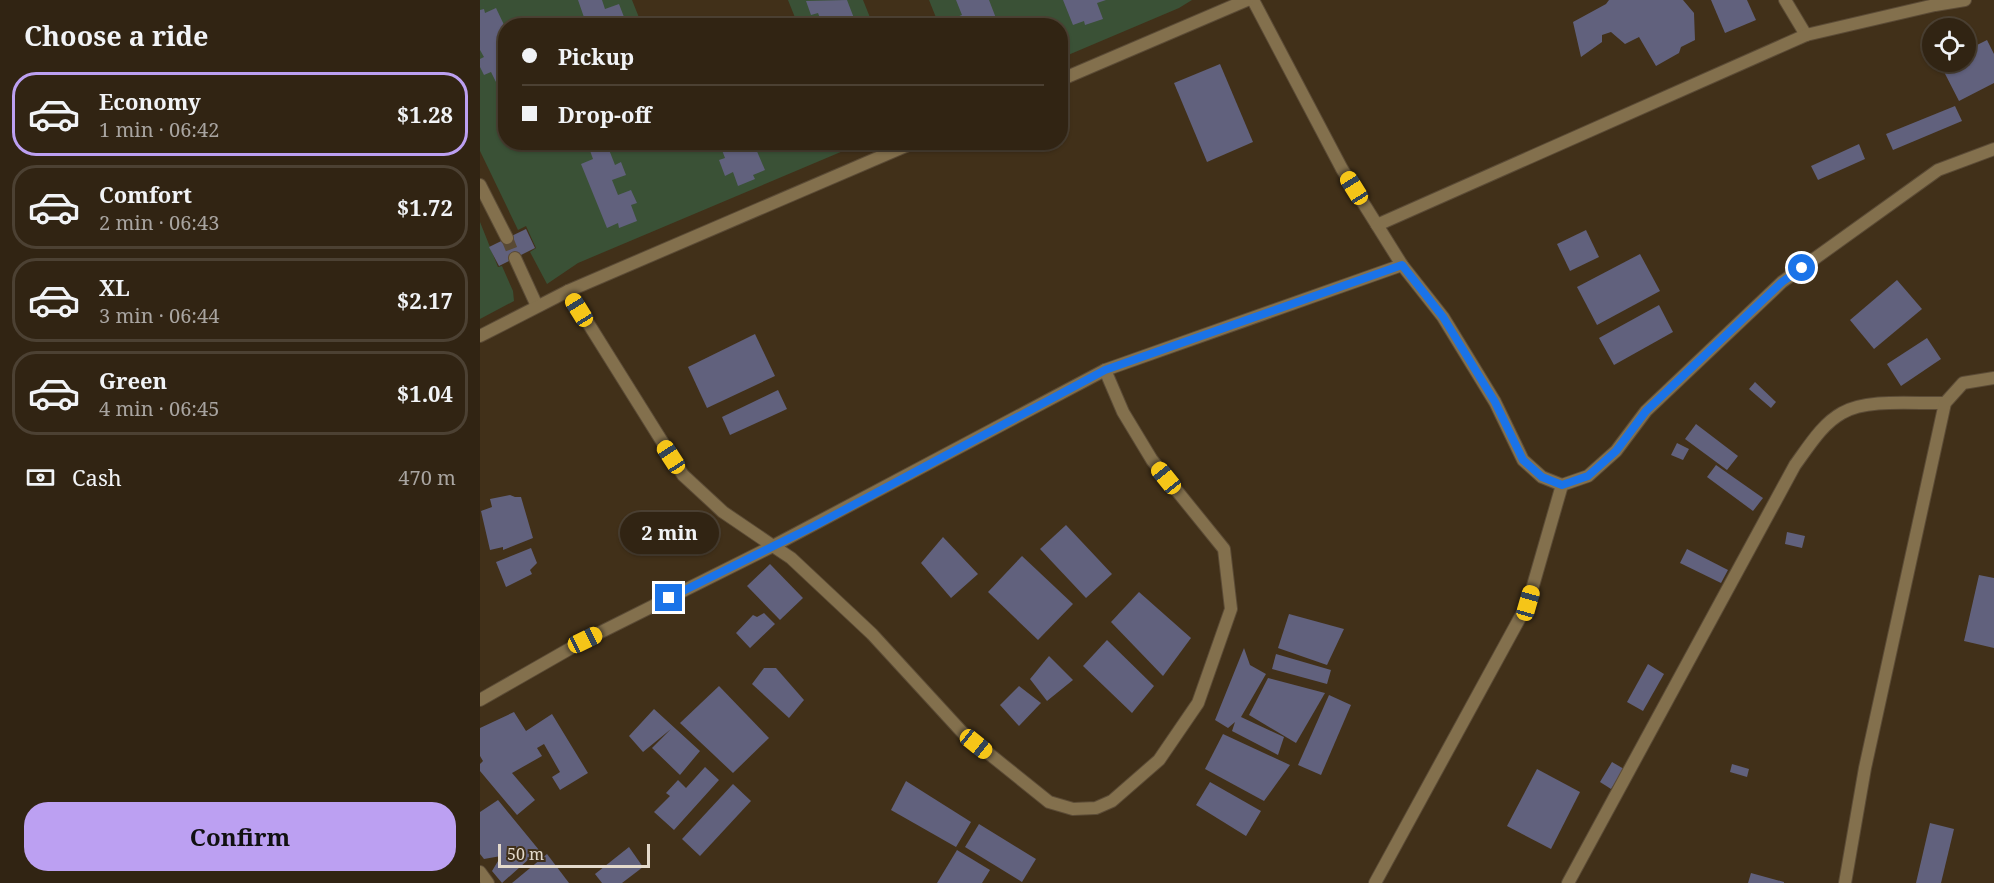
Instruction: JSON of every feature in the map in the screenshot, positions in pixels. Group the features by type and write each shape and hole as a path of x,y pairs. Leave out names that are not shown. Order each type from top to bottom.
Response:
{"street":[{"path":"1068,77 1247,0"},
{"path":"1253,0 1342,170 1402,265 1443,317 1495,402 1523,460 1542,477 1562,485 1588,476 1616,451 1646,411 1782,282 1938,170 1994,149"},
{"path":"1785,0 1806,35"},
{"path":"1377,225 1806,35 1935,4 1965,0"},
{"path":"480,336 568,291 896,150"},
{"path":"480,185 507,238"},
{"path":"515,258 537,306"},
{"path":"480,700 585,640 773,546 1105,370 1402,265"},
{"path":"568,291 683,475 723,512 791,558 872,634 962,732 1049,802 1073,809 1096,808 1112,801 1159,760 1198,703 1231,609 1224,549 1152,460 1123,412 1105,370"},
{"path":"1845,883 1864,768 1945,403 1963,383 1994,378"},
{"path":"1568,883 1796,465 1820,431 1843,412 1870,405 1945,403"},
{"path":"1375,883 1528,603 1562,485"},
{"path":"480,872 488,883"}],"green space":[{"path":"480,0 632,0 639,18 498,18 498,150 845,150 578,263 547,284 530,252 536,248 526,226 518,230 480,151"},
{"path":"788,0 863,0 870,18 795,18"},
{"path":"929,0 1192,0 1179,8 1068,55 1068,18 936,18"},
{"path":"480,222 498,267 502,266 513,291 514,301 480,319"}],"building":[{"path":"578,0 602,0 605,9 619,4 624,17 622,18 584,18"},
{"path":"847,0 854,18 820,18 818,13 811,15 806,1"},
{"path":"956,0 989,0 996,18 954,18 962,15"},
{"path":"1063,0 1106,0 1097,3 1103,19 1085,25 1084,21 1073,25"},
{"path":"1609,0 1683,0 1694,13 1695,40 1681,47 1679,53 1656,66 1639,37 1625,44 1611,32 1602,35 1602,42 1581,57 1573,22 1606,4"},
{"path":"1711,0 1747,0 1756,20 1725,33"},
{"path":"496,8 501,18 498,18 498,86 491,72 484,75 480,67 480,59 484,57 480,50 480,10 484,9 485,13"},
{"path":"1987,40 1994,54 1994,83 1959,101 1944,72 1976,72 1976,46"},
{"path":"1220,64 1253,142 1207,162 1174,83"},
{"path":"1955,106 1962,121 1893,150 1886,134"},
{"path":"1859,144 1865,159 1818,180 1811,166"},
{"path":"590,150 609,150 615,165 621,162 626,175 612,180 618,195 631,190 637,203 631,205 637,221 619,228 618,223 607,228 581,164 593,159"},
{"path":"722,150 756,150 765,170 753,175 755,179 738,186 733,172 725,176 719,160 725,158"},
{"path":"526,229 535,248 499,266 489,247"},
{"path":"1586,230 1599,257 1570,271 1557,244"},
{"path":"1640,254 1660,291 1597,325 1577,287"},
{"path":"1897,280 1922,309 1874,349 1850,320"},
{"path":"1659,305 1673,332 1614,365 1599,338"},
{"path":"755,334 775,376 707,408 688,367"},
{"path":"1927,338 1941,359 1901,386 1887,364"},
{"path":"1755,382 1776,402 1771,408 1749,389"},
{"path":"778,390 787,409 730,435 722,417"},
{"path":"1696,424 1738,456 1727,470 1685,439"},
{"path":"1677,443 1689,449 1683,460 1671,455"},
{"path":"1716,465 1763,498 1753,511 1707,477"},
{"path":"510,495 521,497 533,538 503,550 503,547 490,550 481,511 492,507 490,499"},
{"path":"1066,525 1112,574 1086,598 1040,549"},
{"path":"1787,532 1805,536 1802,548 1785,544"},
{"path":"943,537 978,574 951,598 921,563"},
{"path":"531,548 537,563 530,570 532,574 506,587 496,562"},
{"path":"1687,549 1728,570 1721,583 1680,563"},
{"path":"1022,556 1073,604 1038,640 988,592"},
{"path":"770,564 803,598 780,620 747,586"},
{"path":"1979,575 1994,578 1994,648 1964,641"},
{"path":"1139,592 1191,638 1163,676 1111,622"},
{"path":"764,613 775,624 750,648 736,633 753,615 757,617"},
{"path":"1289,614 1344,629 1327,665 1278,648"},
{"path":"1107,640 1154,686 1132,713 1083,666"},
{"path":"1244,648 1250,665 1266,674 1241,717 1284,737 1278,755 1232,731 1235,722 1228,728 1215,720"},
{"path":"1276,654 1331,670 1327,684 1272,669"},
{"path":"1049,656 1073,680 1047,701 1030,679"},
{"path":"1648,664 1664,674 1643,711 1627,702"},
{"path":"764,668 776,668 804,700 789,718 752,684"},
{"path":"1268,678 1325,693 1296,743 1249,715"},
{"path":"719,686 769,738 733,773 680,723"},
{"path":"1019,686 1041,703 1019,726 1000,705"},
{"path":"1329,695 1351,705 1321,775 1298,765"},
{"path":"654,709 700,751 680,775 652,748 671,729 643,752 629,736"},
{"path":"514,712 526,731 552,714 588,773 560,790 552,777 560,772 544,744 537,748 542,756 512,773 535,800 517,815 480,771 480,764 483,761 480,756 480,728"},
{"path":"1223,734 1290,765 1264,801 1205,769"},
{"path":"1612,762 1624,769 1611,789 1600,782"},
{"path":"1732,764 1749,769 1747,777 1730,772"},
{"path":"705,767 719,780 674,830 654,812 670,796 666,793 678,780 686,788"},
{"path":"1537,769 1580,792 1551,849 1507,826"},
{"path":"906,781 971,822 956,847 891,810"},
{"path":"1210,782 1261,811 1246,836 1196,805"},
{"path":"733,784 751,801 700,856 682,839"},
{"path":"498,800 539,850 502,883 492,871 501,856 484,859 480,854 480,812"},
{"path":"1930,823 1954,829 1941,883 1916,883"},
{"path":"979,824 1036,859 1022,882 965,847"},
{"path":"629,847 643,867 622,883 602,883 595,874"},
{"path":"957,850 990,870 982,883 937,883"},
{"path":"547,854 569,883 512,883"},
{"path":"1751,873 1784,882 1784,883 1748,883"}],"tunnel":[{"path":"507,238 515,258"}],"route":[{"path":"669,598 814,526 1105,370 1402,265 1443,317 1495,402 1523,460 1542,477 1562,485 1588,476 1616,451 1646,411 1782,282 1802,268"}]}
